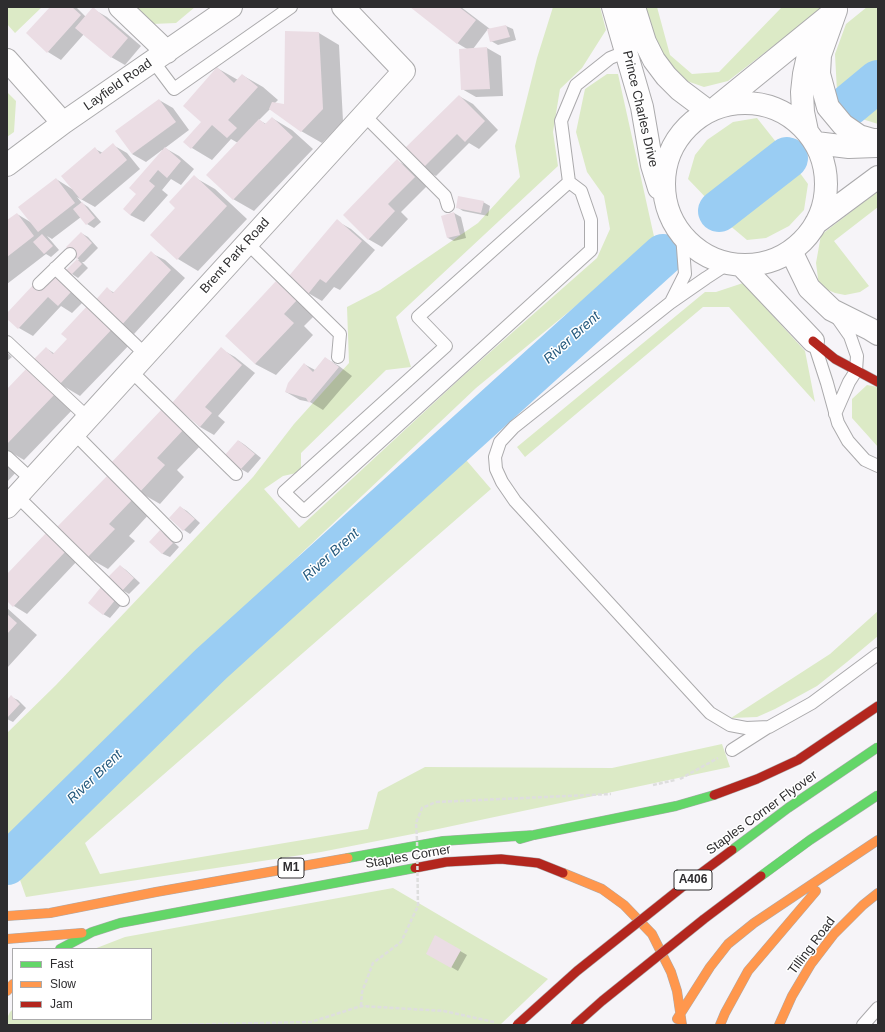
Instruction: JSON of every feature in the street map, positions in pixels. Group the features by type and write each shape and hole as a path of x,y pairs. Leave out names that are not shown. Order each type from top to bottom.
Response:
{"main road":[{"path":"813,341 835,359 878,382"},
{"path":"497,846 534,835 676,806 718,794 757,779 798,760 878,706"},
{"path":"798,760 855,710"},
{"name":"Staples Corner Flyover","path":"517,1025 577,971 681,888 788,808 878,747"},
{"name":"A406","path":"575,1025 602,1001 704,920 810,840 878,794"},
{"name":"M1","path":"7,916 50,913 156,892 442,841 534,835"},
{"path":"673,1025 710,967 728,944 754,924 878,840"},
{"path":"446,862 482,851"},
{"name":"Staples Corner","path":"62,948 92,932 120,923 446,862 501,859 538,863 602,889 624,905 652,934 671,972 677,991 682,1025"},
{"path":"720,1025 748,971 834,870"},
{"name":"Tilling Road","path":"779,1025 792,996 812,964 834,934 863,905 878,893"},
{"path":"7,938 25,938 92,932"}],"street":[{"path":"120,7 160,56"},
{"name":"Layfield Road","path":"7,165 63,123 231,7"},
{"name":"Brent Park Road","path":"12,501 404,71 343,7"},
{"name":"Prince Charles Drive","path":"614,7 636,47 654,60 666,76 680,90 712,109"},
{"name":"Prince Charles Drive","path":"634,7 642,107 652,165 668,211"},
{"path":"838,9 809,51 802,92 802,112 811,137 824,163 826,183 824,204 816,223 805,239 790,251 767,262 735,264 712,258 695,248 682,235 668,211 663,187 666,162 676,139 693,120 712,109 838,9"},
{"path":"838,9 820,55 819,74 828,107 843,125 859,136 878,140"},
{"path":"7,60 63,123"},
{"path":"712,109 740,102 765,104 788,114 811,137 849,147 878,146"},
{"path":"816,223 878,177"},
{"path":"790,251 809,288 832,310 878,334"},
{"path":"735,264 813,341"}],"lane":[{"path":"160,56 174,89 291,7"},
{"path":"569,182 418,317 446,346 284,492 304,511 591,250 591,220 581,191 569,182 561,121 576,85 610,58 636,47"},
{"path":"364,115 445,196 448,206"},
{"path":"670,304 685,274 682,235"},
{"path":"248,243 340,334 338,357"},
{"path":"39,284 70,254"},
{"path":"735,264 706,278 670,304 514,427 500,442 496,457 496,469 502,482 515,502 710,713 730,725 746,728 769,727"},
{"path":"55,268 146,355"},
{"path":"832,310 850,336 857,356 856,371 849,382 835,414"},
{"path":"813,341 838,423 848,441 865,460 878,466"},
{"path":"7,342 176,536"},
{"path":"131,370 236,474"},
{"path":"7,457 32,480"},
{"path":"12,501 122,600"},
{"path":"732,750 812,703 878,654"},
{"path":"863,1025 878,1008"}],"path":[{"path":"650,786 680,779 732,750"},
{"path":"361,1006 362,992 373,963 401,942 418,906 416,823 422,808 436,802 612,794"},
{"path":"170,1025 312,1022 361,1006 444,1011 494,1022"}],"green space":[{"path":"7,7 42,7 15,33 7,24"},
{"path":"134,7 195,7 176,23 152,24"},
{"path":"553,7 600,7 606,30 582,68 560,89 553,132 558,166 396,317 411,367 386,370 301,453 301,472 283,476 264,489 299,528 463,376 597,258 610,229 604,196 587,172 576,132 585,89 607,74 618,74 655,241 476,388 288,566 7,844 7,733 56,685 253,477 294,424 349,363 347,307 380,290 478,223 520,177 515,146 537,58"},
{"path":"646,7 657,7 670,55 692,74 719,72 782,7 824,7 728,81 704,87 684,80 663,59 653,34"},
{"path":"867,7 878,7 878,60 837,92 835,54 846,24"},
{"path":"7,92 16,101 14,132 7,137"},
{"path":"878,103 878,124 859,118"},
{"path":"757,118 780,147 711,203 688,179 695,155 707,140 733,122"},
{"path":"797,169 808,184 804,210 789,226 766,238 747,240 728,224"},
{"path":"878,191 878,207 834,241 869,286 860,292 845,295 835,293 819,286 816,263 821,235"},
{"path":"743,283 805,351 815,402 729,307 703,307 525,457 517,447 705,292 716,292"},
{"path":"867,385 878,387 878,447 852,418 852,399"},
{"path":"461,454 491,489 85,843 100,874 368,829 378,792 425,767 612,768 722,744 730,767 438,829 321,852 26,897 20,880 27,854 359,544"},
{"path":"878,611 878,636 817,686 757,717 731,718 830,654"},
{"path":"393,888 548,979 500,1025 7,1025 7,1018 12,1010 12,1020 152,1020 152,948 97,948 125,937"}],"building":[{"path":"50,7 72,7 81,15 47,53 26,33"},
{"path":"93,7 128,38 111,58 75,28"},
{"path":"410,7 459,7 476,20 457,44"},
{"path":"506,25 510,37 490,42 487,29"},
{"path":"285,31 319,32 323,109 301,132 269,109 272,102 284,104"},
{"path":"487,47 490,89 461,90 459,49"},
{"path":"217,67 234,83 242,74 258,87 228,120 237,128 227,138 212,125 191,149 183,142 201,122 183,106"},
{"path":"459,95 485,121 465,142 457,134 422,169 403,150"},
{"path":"159,99 176,122 132,154 115,131"},
{"path":"272,117 293,137 233,200 206,175 259,119 265,124"},
{"path":"113,143 127,160 81,200 61,176 95,147 100,154"},
{"path":"165,147 181,161 167,178 158,170 149,181 155,186 130,215 123,209 136,194 129,188"},
{"path":"397,159 415,177 388,204 395,211 368,240 343,215"},
{"path":"194,175 227,206 177,260 150,235 175,208 169,202"},
{"path":"56,178 75,203 38,232 18,207"},
{"path":"458,196 484,201 481,213 456,208"},
{"path":"82,202 95,218 86,225 73,209"},
{"path":"454,212 460,235 447,238 441,216"},
{"path":"17,213 34,236 7,257 7,220"},
{"path":"337,219 362,241 326,283 320,279 308,294 288,277"},
{"path":"81,232 92,243 77,259 66,247"},
{"path":"42,234 53,246 44,254 33,242"},
{"path":"151,251 171,270 120,327 93,303 107,287 113,293"},
{"path":"77,259 82,264 71,275 66,270"},
{"path":"53,275 71,292 58,306 48,297 18,329 7,319 7,313 34,284"},
{"path":"276,281 297,300 284,314 294,323 255,364 225,336"},
{"path":"89,304 114,327 59,385 33,360 46,347 53,354 67,339 61,334"},
{"path":"221,347 242,365 205,407 212,413 200,427 172,403"},
{"path":"325,357 339,367 309,403 306,398 285,392 288,383 304,363 313,372"},
{"path":"27,368 55,394 7,444 7,389"},
{"path":"163,408 185,428 157,458 165,465 139,493 109,465"},
{"path":"238,440 255,454 240,470 224,456"},
{"path":"107,476 132,500 109,524 115,529 87,558 56,528"},
{"path":"180,506 195,519 183,531 169,518"},
{"path":"160,530 173,543 162,554 149,542"},
{"path":"46,533 65,552 13,607 7,601 7,574"},
{"path":"120,565 134,578 122,591 108,577"},
{"path":"101,587 116,599 103,615 88,603"},
{"path":"7,614 17,623 7,634"},
{"path":"11,695 20,704 7,718 7,700"},
{"path":"435,935 461,950 451,968 426,954"}],"waterway":[{"name":"River Brent","path":"849,105 878,81"},
{"name":"River Brent","path":"719,211 787,158"},
{"name":"River Brent","path":"7,864 211,664 663,255"}],"traffic: fast":[{"path":"732,850 788,808 878,747"},
{"path":"520,839 676,806 714,795"},
{"path":"761,876 810,840 878,795"},
{"path":"348,858 443,841 534,835"},
{"path":"62,948 92,932 120,923 415,868"}],"traffic: slow":[{"path":"677,1019 710,967 728,944 754,923 878,840"},
{"path":"7,916 50,913 156,892 348,858"},
{"path":"563,873 602,889 624,905 652,934 671,972 677,991 682,1025"},
{"path":"720,1025 748,971 816,891"},
{"path":"779,1025 792,996 811,964 834,934 863,905 878,893"},
{"path":"7,939 82,933"},
{"path":"7,991 12,985"}],"traffic: jam":[{"path":"813,341 835,359 878,382"},
{"path":"714,795 757,779 798,760 878,706"},
{"path":"517,1025 577,971 681,888 732,850"},
{"path":"415,868 446,862 501,859 538,863 563,873"},
{"path":"575,1025 602,1001 704,919 761,876"}]}
